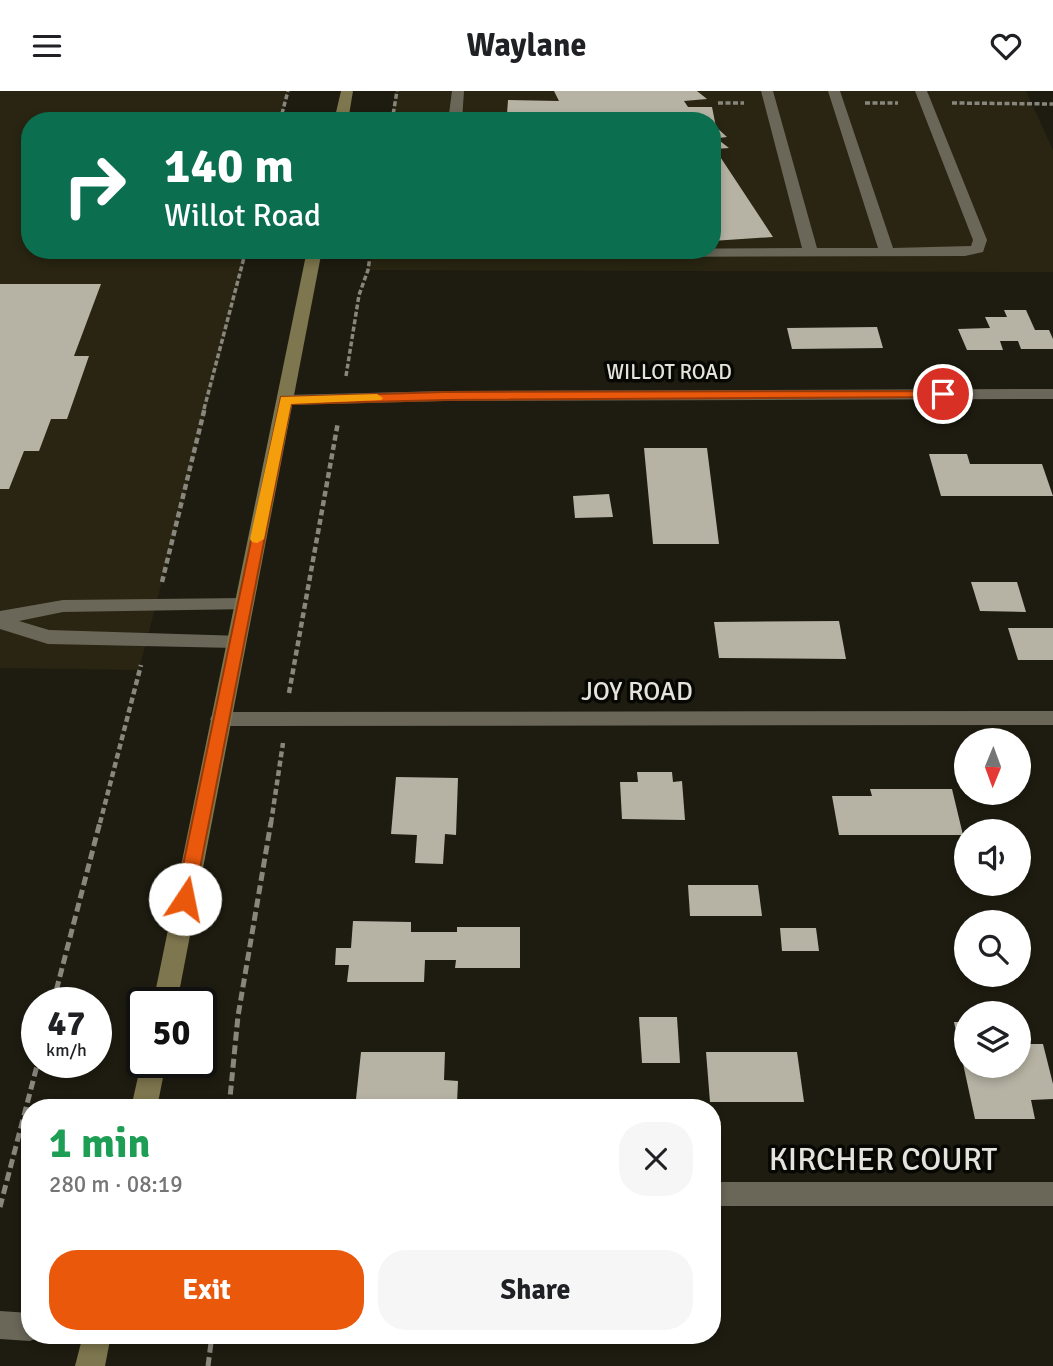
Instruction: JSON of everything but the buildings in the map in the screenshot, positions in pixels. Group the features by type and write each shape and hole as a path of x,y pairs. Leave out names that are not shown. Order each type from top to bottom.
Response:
{"main road":[{"path":"343,112 347,91"},
{"path":"168,987 313,259"},
{"path":"147,1099 150,1078"},
{"path":"90,1366 95,1344"}],"street":[{"path":"456,112 458,91"},
{"path":"768,97 811,253"},
{"path":"836,97 887,252"},
{"path":"721,252 965,252 978,249 980,240 924,97"},
{"name":"WILLOT ROAD","path":"286,400 1053,394"},
{"path":"0,620 63,605 244,604"},
{"path":"0,620 48,637 236,641"},
{"name":"JOY ROAD","path":"220,719 1053,718"},
{"name":"KIRCHER COURT","path":"721,1194 1053,1194"},
{"path":"0,1325 21,1326"}],"path":[{"path":"283,112 288,91"},
{"path":"394,112 397,91"},
{"path":"718,103 768,97"},
{"path":"836,97 924,97 1053,104"},
{"path":"157,603 195,443 244,259"},
{"path":"229,1099 232,1043 272,825 286,719 359,295 370,259"},
{"path":"57,987 147,639"},
{"path":"28,1099 34,1078"},
{"path":"0,1207 21,1127"},
{"path":"208,1366 211,1344"}],"shaded area":[{"path":"0,91 289,91 283,112 21,112 21,259 246,259 139,670 0,668"},
{"path":"395,91 1026,91 1053,150 1053,272 368,270 370,259 721,259 721,112 392,112"}],"slow traffic":[{"path":"257,539 286,400 377,398"}],"route":[{"path":"185,899 286,400 445,396 943,394"}]}
